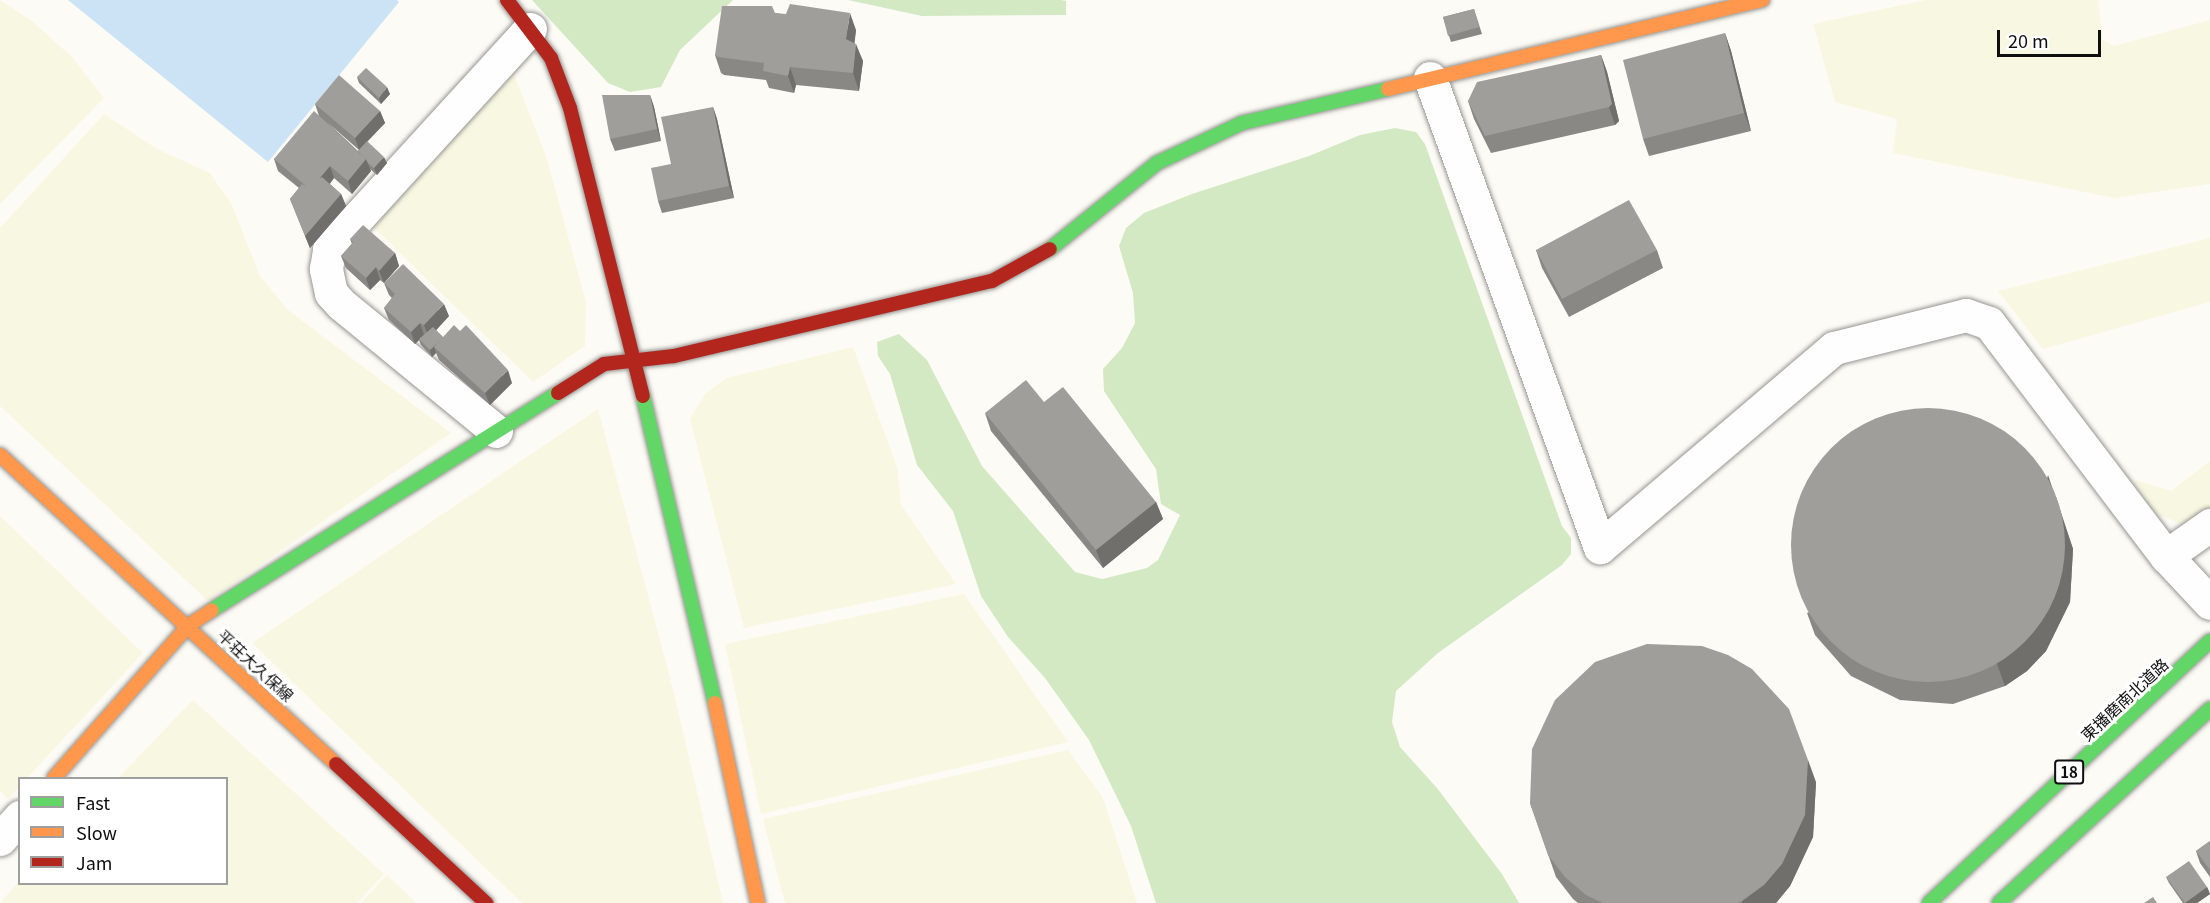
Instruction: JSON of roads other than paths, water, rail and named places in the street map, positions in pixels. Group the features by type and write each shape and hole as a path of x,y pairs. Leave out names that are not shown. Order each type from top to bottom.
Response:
{"main road":[{"path":"507,0 551,58 570,108 635,363 742,815 758,903"},
{"path":"55,777 189,625 604,364 635,363 844,318 992,281 1038,258 1157,163 1242,123 1763,0"},
{"name":"平荘大久保線","path":"0,455 189,625 486,903"},
{"name":"東播磨南北道路","path":"1929,903 2210,642"},
{"path":"1999,903 2210,709"}],"street":[{"path":"496,430 341,304 331,293 326,269 329,249 530,29"},
{"path":"1430,78 1600,547 1834,348 1966,315 1989,323 2166,556 2205,597"},
{"path":"2166,556 2210,525"},
{"path":"0,840 18,819"}],"water":[{"path":"68,0 397,0 399,2 268,162"}]}
